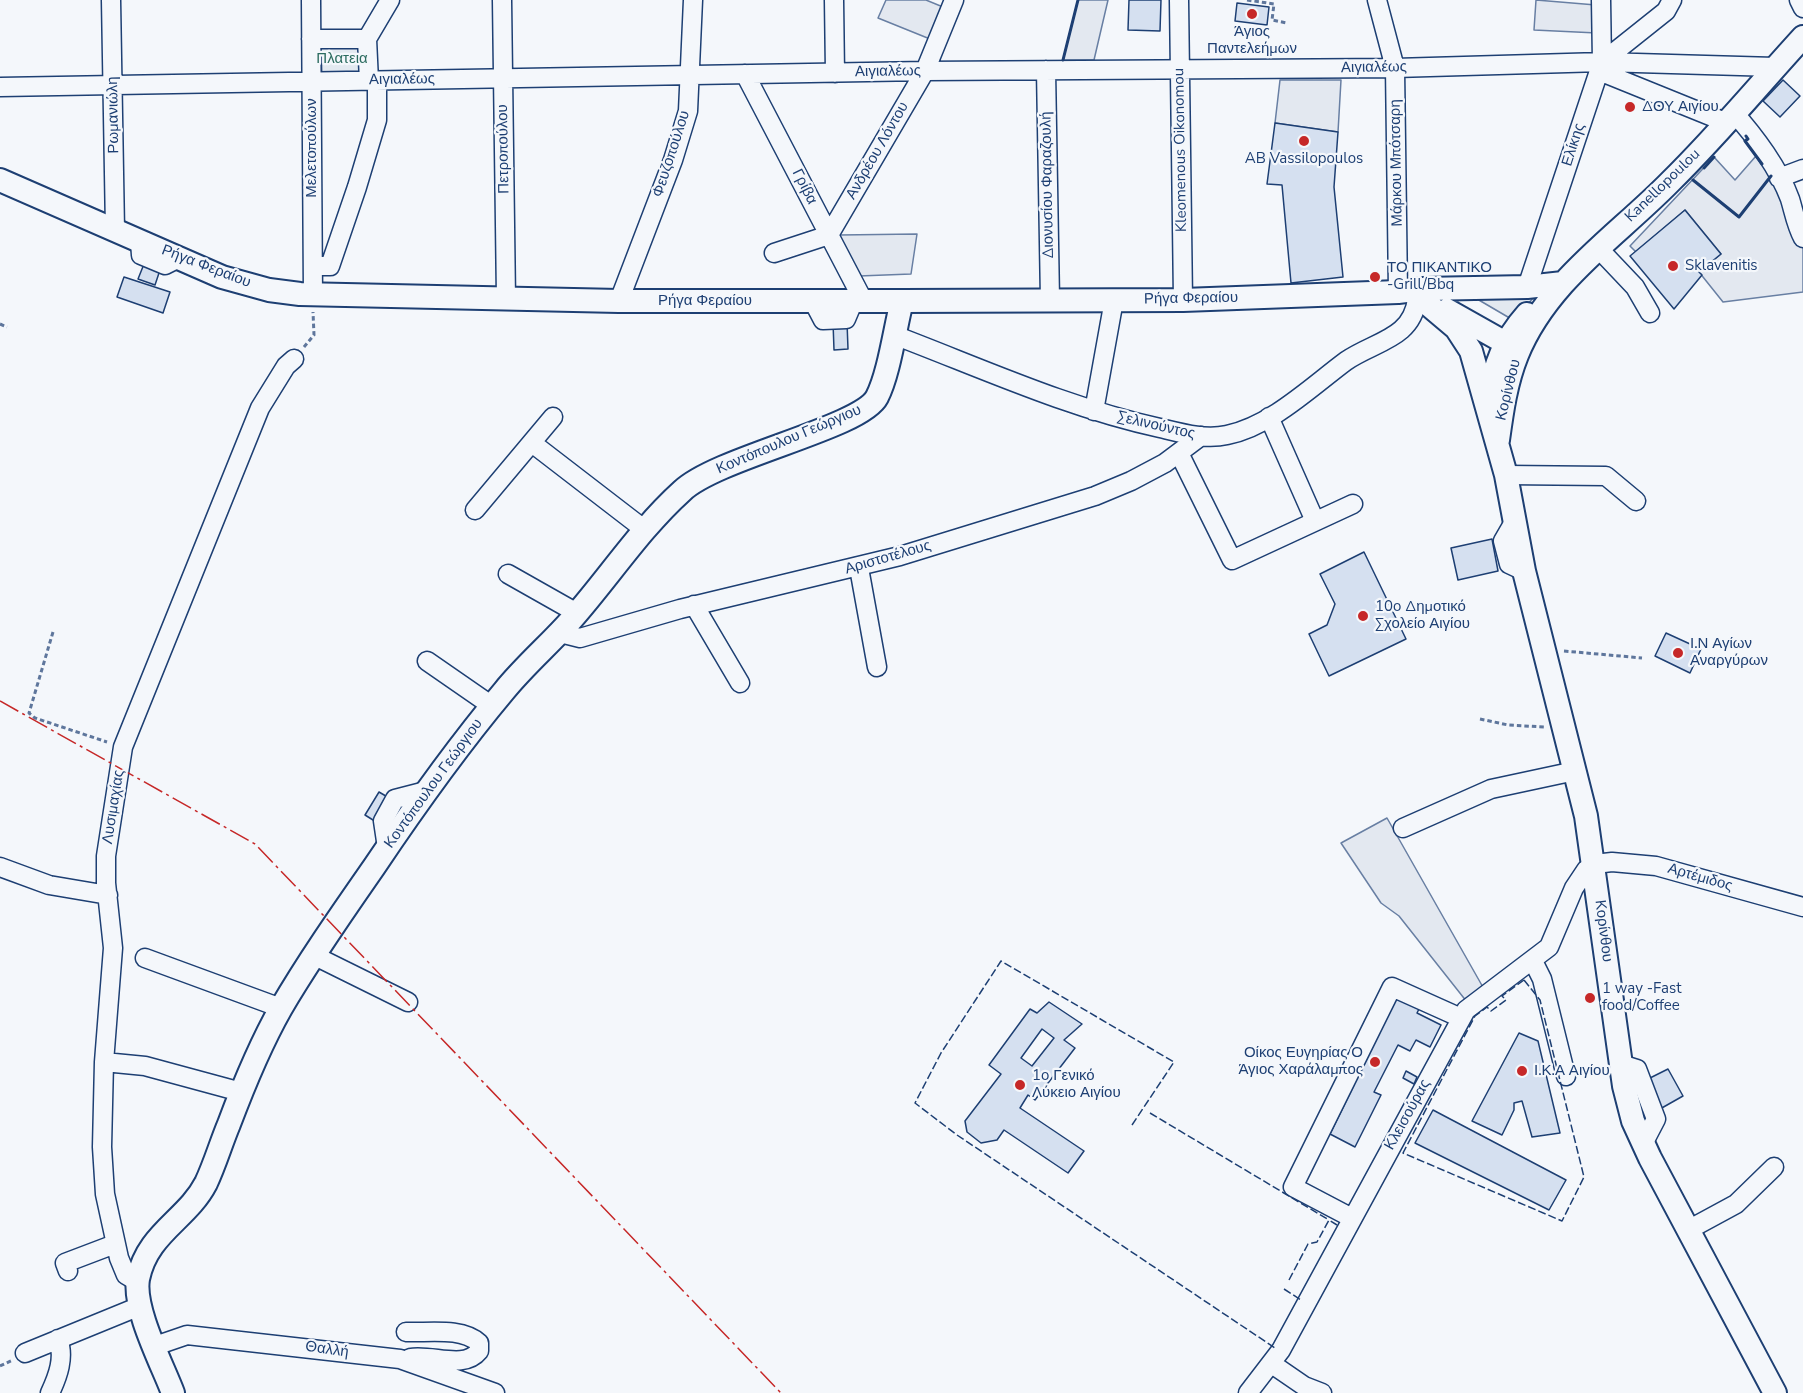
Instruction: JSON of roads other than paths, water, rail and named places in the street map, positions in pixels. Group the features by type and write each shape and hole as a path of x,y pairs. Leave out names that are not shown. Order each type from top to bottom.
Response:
{"main road":[{"name":"Kanellopoulou","path":"1516,340 1559,288 1598,248 1671,182 1803,37"},
{"name":"Ρήγα Φεραίου","path":"0,180 239,282 284,293 619,301 1183,300 1418,296 1527,287 1559,288"},
{"path":"1418,296 1464,301 1516,340 1495,370 1487,413"},
{"name":"Κορίνθου","path":"1418,296 1456,328 1468,344 1477,366 1487,413 1506,475 1524,571 1575,771 1595,864 1621,1064 1629,1108 1643,1144 1775,1393"},
{"name":"Κοντόπουλου Γεώργιου","path":"173,1393 140,1306 138,1282 158,1236 194,1202 206,1182 241,1092 281,1008 387,848 426,791 517,675 560,633 645,530 680,493 704,475 836,422 873,404 881,388 902,301"},
{"name":"Κορίνθου","path":"1497,444 1516,340"}],"street":[{"name":"Ρωμανιώλη","path":"111,0 115,230"},
{"name":"Μελετοπούλων","path":"311,0 313,295"},
{"path":"313,266 330,266 354,199 377,120 367,39 390,0"},
{"name":"Πετροπούλου","path":"502,0 506,298"},
{"name":"Φευζοπούλου","path":"619,301 673,160 688,111 693,0"},
{"path":"834,0 835,73"},
{"name":"Ανδρέου Λόντου","path":"829,235 925,71 954,0"},
{"name":"Kleomenous Oikonomou","path":"1179,0 1183,300"},
{"name":"Μάρκου Μπότσαρη","path":"1377,0 1395,68 1418,296"},
{"name":"Ελίκης","path":"1527,287 1601,67 1601,0"},
{"path":"1672,0 1666,11 1601,67 1729,118 1753,134 1790,198 1803,238"},
{"path":"1799,0 1803,8"},
{"path":"311,39 367,39"},
{"name":"Αιγιαλέως","path":"0,87 925,71 1775,67"},
{"name":"Διονυσίου Φαραζουλή","path":"1046,70 1050,300"},
{"name":"Γρίβα","path":"745,74 829,235 858,300"},
{"path":"1779,178 1803,169"},
{"path":"774,253 829,235"},
{"path":"1598,248 1635,287 1650,313"},
{"name":"Σελινούντος","path":"894,335 1094,411 1201,436 1234,433 1269,417 1350,359 1406,327 1414,316 1418,296"},
{"path":"1094,411 1114,300"},
{"name":"Λυσιμαχίας","path":"138,1282 126,1275 115,1244 105,1194 102,1147 104,1062 113,948 106,856 123,747 260,408 286,366 294,359"},
{"path":"475,510 553,417"},
{"path":"1269,417 1315,521"},
{"name":"Αριστοτέλους","path":"560,633 580,638 694,605 859,568 1095,496 1131,481 1179,453 1201,436"},
{"path":"532,442 645,530"},
{"path":"1179,453 1232,560 1353,504"},
{"path":"1506,475 1606,476 1636,501"},
{"path":"859,568 878,667"},
{"path":"508,574 577,613"},
{"path":"694,605 740,683"},
{"path":"427,661 492,706"},
{"path":"1402,828 1491,789 1575,771"},
{"name":"Αρτέμιδος","path":"1595,864 1612,862 1656,866 1803,907"},
{"name":"Κλεισούρας","path":"1248,1393 1272,1364 1466,1010 1549,947 1574,888 1586,870 1595,864"},
{"path":"0,867 49,885 108,895"},
{"path":"315,956 408,1002"},
{"path":"145,958 281,1008"},
{"path":"1533,961 1542,979 1566,1076"},
{"path":"1352,1218 1293,1187 1392,987 1461,1018"},
{"path":"104,1062 146,1066 241,1092"},
{"path":"1688,1230 1736,1204 1774,1167"},
{"path":"68,1271 65,1263 115,1244"},
{"path":"25,1353 140,1306"},
{"path":"400,1359 424,1355 458,1362 473,1358 479,1351 478,1343 472,1336 406,1332"},
{"name":"Θαλλή","path":"155,1346 186,1335 400,1359 495,1393"},
{"path":"50,1393 62,1358 63,1350 58,1339"},
{"path":"1272,1364 1304,1386 1322,1393"}],"place":[{"name":"Άγιος Παντελεήμων","path":"1252,14"},
{"name":"ΔΟΥ Αιγίου","path":"1630,107"},
{"name":"AB Vassilopoulos","path":"1304,141"},
{"name":"Sklavenitis","path":"1673,266"},
{"name":"ΤΟ ΠΙΚΑΝΤΙΚΟ -Grill/Bbq","path":"1375,277"},
{"name":"10o Δημοτικό Σχολείο Αιγίου","path":"1363,616"},
{"name":"Ι.Ν Αγίων Αναργύρων","path":"1678,653"},
{"name":"1 way -Fast food/Coffee","path":"1590,998"},
{"name":"Οίκος Ευγηρίας Ο Άγιος Χαράλαμπος","path":"1375,1062"},
{"name":"Ι.Κ.Α Αιγίου","path":"1522,1071"},
{"name":"1o Γενικό Λύκειο Αιγίου","path":"1020,1085"}],"park label":[{"name":"Πλατεια","path":"342,59"}]}
